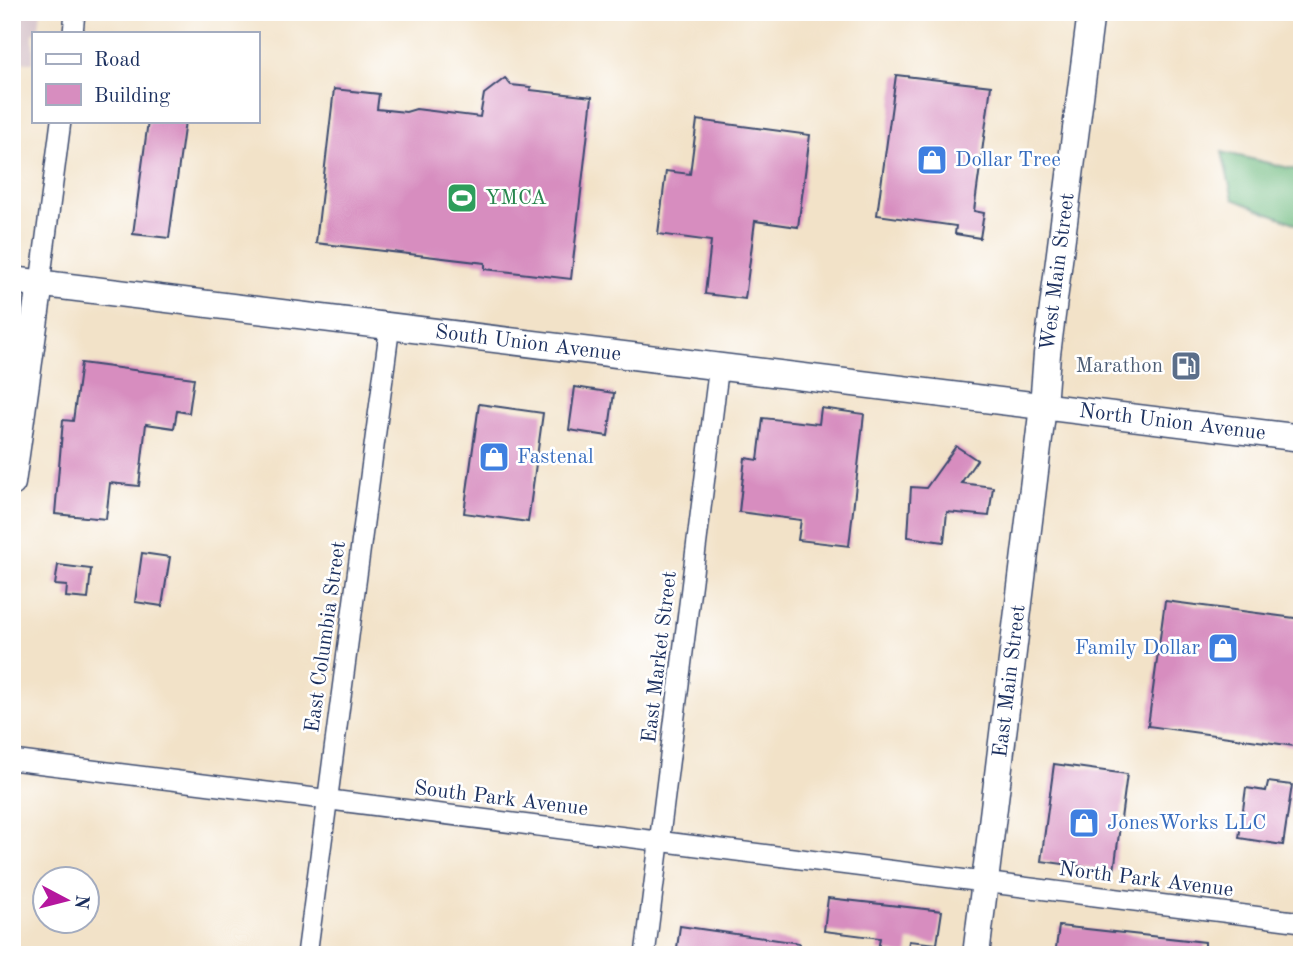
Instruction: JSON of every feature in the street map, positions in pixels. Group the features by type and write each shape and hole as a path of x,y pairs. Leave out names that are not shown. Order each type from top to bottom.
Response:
{"main road":[{"name":"West Main Street","path":"1043,406 1047,354 1091,12"},
{"name":"South Union Avenue","path":"12,280 1043,406"},
{"path":"12,483 40,283"},
{"name":"North Union Avenue","path":"1043,406 1302,438"},
{"name":"East Main Street","path":"976,955 1043,406"}],"street":[{"path":"73,32 75,12"},
{"path":"40,283 61,122"},
{"name":"East Columbia Street","path":"307,955 390,325"},
{"name":"East Market Street","path":"645,955 719,365"},
{"name":"South Park Avenue","path":"12,760 984,883"},
{"name":"North Park Avenue","path":"984,883 1302,922"}],"shaded area":[{"path":"12,12 41,12 38,32 32,32 32,63 12,61"}],"green space":[{"path":"1222,152 1302,171 1302,226 1233,199"}],"building":[{"path":"896,75 991,86 974,211 984,213 980,238 955,234 956,226 877,215"},
{"path":"505,78 511,85 531,87 530,90 592,97 571,279 485,269 485,263 316,243 334,89 379,94 377,109 406,112 416,109 480,117 484,94"},
{"path":"697,120 810,135 798,227 755,221 745,299 705,294 711,241 658,234 666,171 690,174"},
{"path":"148,122 185,122 169,238 133,234"},
{"path":"81,363 194,378 189,413 177,411 174,428 146,424 139,486 110,483 106,519 55,514 63,420 73,421"},
{"path":"575,387 614,393 608,436 569,430"},
{"path":"479,404 543,413 528,522 464,513"},
{"path":"821,408 864,414 849,546 798,540 801,520 739,512 745,458 758,460 763,418 819,424"},
{"path":"956,446 977,460 961,483 993,487 989,516 947,512 944,542 908,537 911,487 926,488"},
{"path":"142,553 170,557 162,606 135,602"},
{"path":"58,565 91,569 88,599 66,597 67,586 55,585"},
{"path":"1165,601 1302,619 1302,747 1148,726"},
{"path":"1054,764 1127,774 1114,871 1041,861"},
{"path":"1268,782 1292,785 1283,845 1239,838 1246,788 1266,791"},
{"path":"828,898 942,911 937,944 909,941 907,955 878,950 880,938 824,931"},
{"path":"680,926 799,943 798,955 676,955"},
{"path":"1059,926 1205,942 1205,955 1055,955"}],"place":[{"name":"Dollar Tree","path":"932,160"},
{"name":"YMCA","path":"462,198"},
{"name":"Marathon","path":"1186,366"},
{"name":"Fastenal","path":"494,457"},
{"name":"Family Dollar","path":"1223,648"},
{"name":"JonesWorks LLC","path":"1084,823"}]}
